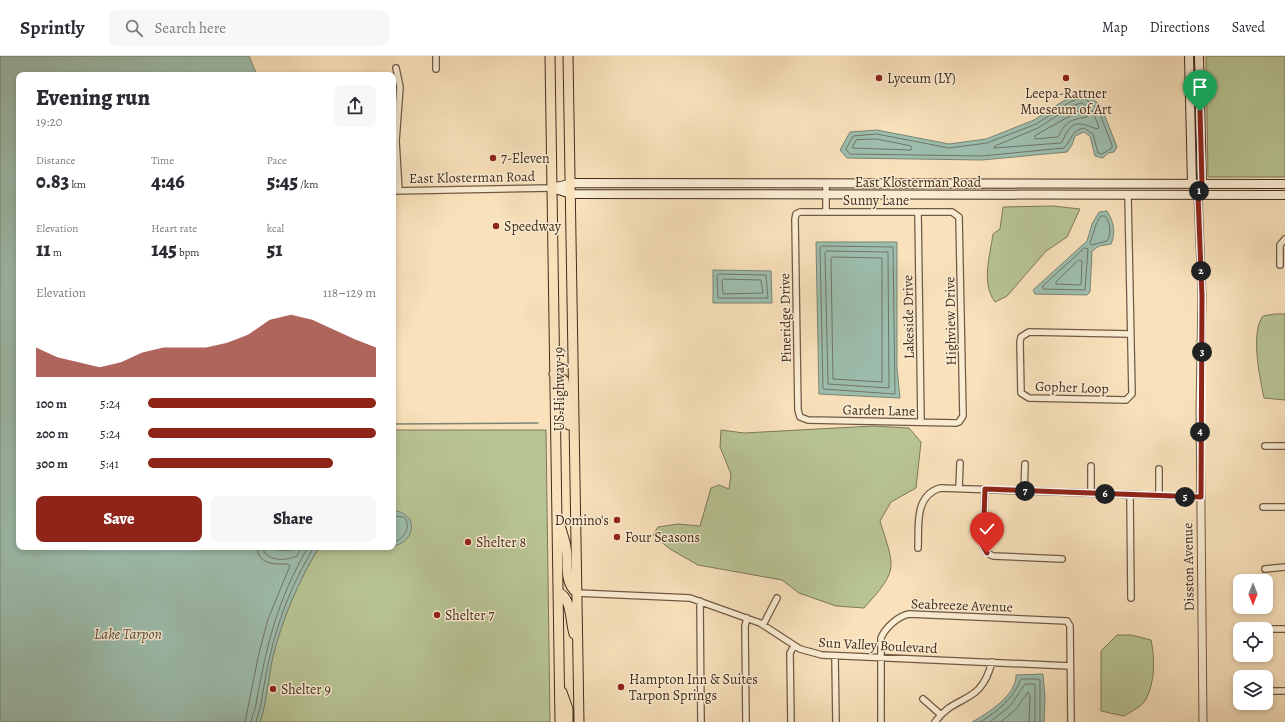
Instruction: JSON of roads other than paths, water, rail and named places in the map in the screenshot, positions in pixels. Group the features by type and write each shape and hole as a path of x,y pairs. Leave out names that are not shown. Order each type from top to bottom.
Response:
{"highway":[{"name":"US Highway 19","path":"550,56 560,722"},
{"name":"US Highway 19","path":"568,56 571,194 573,450 579,722"},
{"path":"554,374 560,376 566,386 567,410 573,450"},
{"path":"556,508 566,548 568,581 573,590 577,593"},
{"path":"558,592 564,594 569,604 578,651"},
{"path":"559,683 568,709 568,722"}],"main road":[{"path":"1189,56 1192,184 1198,195"},
{"path":"1198,195 1202,184 1199,56"},
{"name":"East Klosterman Road","path":"552,188 570,183 826,185 1285,184"},
{"name":"East Klosterman Road","path":"552,188 571,194 1285,195"}],"street":[{"path":"436,56 436,69"},
{"path":"396,68 400,87 396,141 396,191"},
{"path":"826,185 826,212"},
{"name":"East Klosterman Road","path":"396,191 552,188"},
{"name":"Gopher Loop","path":"1128,195 1132,394 1126,400 1029,398 1021,393 1020,342 1024,334 1029,332 1130,334"},
{"name":"Disston Avenue","path":"1198,195 1202,296 1201,497 1203,722"},
{"name":"Sunny Lane","path":"795,218 800,212 952,212 959,217"},
{"name":"Lakeside Drive","path":"918,212 922,422"},
{"name":"Highview Drive","path":"958,423 963,416 959,217"},
{"name":"Pineridge Drive","path":"795,218 798,410 800,417"},
{"path":"1280,266 1280,245 1285,239"},
{"name":"Garden Lane","path":"800,417 808,420 958,423"},
{"path":"1265,446 1285,446"},
{"path":"959,488 960,463"},
{"path":"1024,491 1025,464"},
{"path":"1091,493 1092,466"},
{"path":"1159,470 1159,496"},
{"path":"918,548 920,504 927,496 937,489 959,488 1201,497"},
{"path":"985,489 983,546 987,553 993,556 1062,559"},
{"path":"1130,495 1131,598"},
{"path":"1263,507 1285,507"},
{"path":"1265,569 1285,567"},
{"name":"Sun Valley Boulevard","path":"577,593 682,596 747,618 763,625 794,646 813,653 835,656 1070,666"},
{"path":"763,625 777,598"},
{"path":"700,601 701,722"},
{"name":"Seabreeze Avenue","path":"881,722 881,638 883,632 898,618 909,614 1064,620 1070,626 1070,666"},
{"path":"746,722 745,626 747,618"},
{"path":"1273,630 1285,629"},
{"path":"791,722 790,653 794,646"},
{"path":"835,656 836,722"},
{"path":"935,722 940,714 976,693 985,682 992,662"},
{"path":"1070,666 1071,722"},
{"path":"1273,691 1285,691"},
{"path":"923,699 940,714"}],"water":[{"name":"Lake Tarpon","path":"0,56 249,56 256,72 16,72 16,550 317,550 304,573 281,627 273,656 260,722 0,722"},
{"path":"1085,92 1101,106 1117,147 1114,152 1108,153 1103,158 1095,156 1090,136 1084,132 1075,136 1072,145 1067,152 982,160 847,158 840,150 850,132 877,130 949,144 986,139 1034,120 1068,98"},
{"path":"1107,211 1113,223 1113,240 1111,244 1099,246 1092,251 1090,292 1087,295 1035,294 1033,290 1087,241 1092,224 1099,212"},
{"path":"816,242 897,242 897,368 900,398 819,394"},
{"path":"713,270 771,271 772,303 713,303"},
{"path":"396,511 404,514 409,519 411,530 405,541 396,545"},
{"path":"1043,674 1045,697 1044,722 972,722 986,714 1007,696 1012,690 1016,675"}],"waterway":[{"path":"396,424 538,423"}],"place":[{"name":"Lyceum (LY)","path":"879,78"},
{"name":"Leepa-Rattner Mueseum of Art","path":"1066,78"},
{"name":"7-Eleven","path":"493,158"},
{"name":"Speedway","path":"496,226"},
{"name":"Domino's","path":"617,520"},
{"name":"Four Seasons","path":"617,537"},
{"name":"Shelter 8","path":"468,542"},
{"name":"Shelter 7","path":"437,615"},
{"name":"Hampton Inn & Suites Tarpon Springs","path":"621,687"},
{"name":"Shelter 9","path":"273,689"}]}
